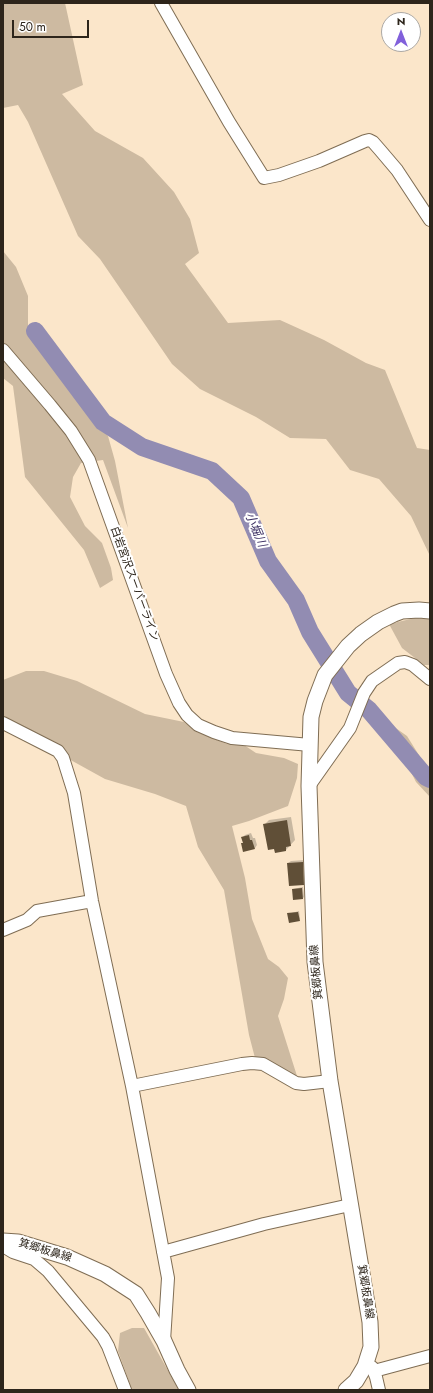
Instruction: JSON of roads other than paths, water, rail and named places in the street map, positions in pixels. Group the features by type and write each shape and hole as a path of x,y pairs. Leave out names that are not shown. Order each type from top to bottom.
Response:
{"main road":[{"name":"箕郷板鼻線","path":"346,1390 369,1368 371,1348 370,1322 330,1081 315,962 309,786 311,717 315,701 325,675 348,646 368,628 386,617 402,611 430,611"},
{"name":"箕郷板鼻線","path":"3,1241 18,1242 68,1257 105,1274 136,1294 164,1341 188,1390"}],"street":[{"path":"161,3 229,122 264,178 279,175 319,161 369,140 373,142 397,170 430,220"},
{"name":"白岩宮沢スーパーライン","path":"3,350 71,431 89,460 166,674 179,703 187,715 198,724 214,732 232,738 310,745"},
{"path":"309,786 350,728 364,693 372,681 398,663 405,662 413,665 430,679"},
{"path":"3,723 58,751 63,758 74,793 92,901 132,1086 168,1278 164,1341"},
{"path":"3,930 27,920 37,911 92,901"},
{"path":"132,1086 252,1063 263,1064 296,1083 304,1084 330,1081"},
{"path":"163,1252 264,1224 350,1204"},
{"path":"3,1246 13,1252 34,1259 53,1277 103,1337 125,1390"},
{"path":"379,1390 369,1368 430,1356"}],"waterway":[{"name":"小堀川","path":"35,331 103,422 142,447 212,471 241,498 268,561 296,600 310,632 348,693 369,710 426,777 430,779"}]}
